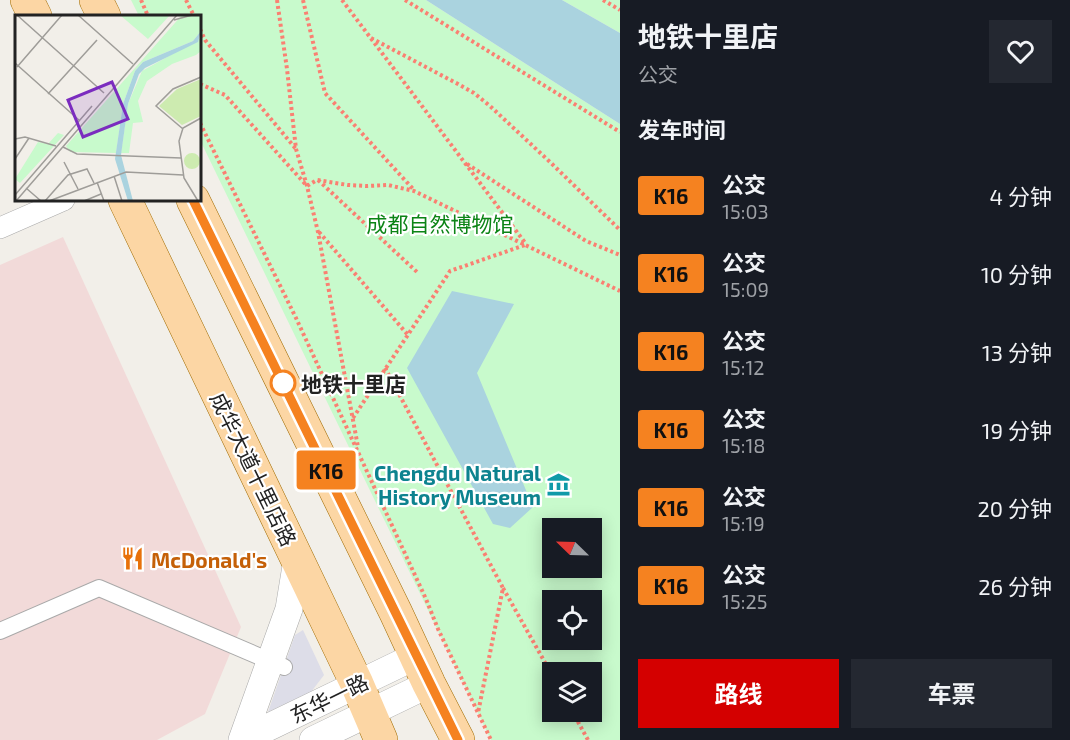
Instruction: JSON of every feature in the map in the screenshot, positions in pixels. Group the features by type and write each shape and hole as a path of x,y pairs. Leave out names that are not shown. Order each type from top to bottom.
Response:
{"main road":[{"path":"27,0 34,15"},
{"path":"96,0 104,15"},
{"name":"成华大道十里店路","path":"125,201 369,712"},
{"path":"193,201 458,740"}],"street":[{"path":"0,228 62,201"},
{"path":"242,740 277,664 297,560"},
{"path":"0,631 99,588 277,664"},
{"name":"东华一路","path":"313,740 369,712 423,670"},
{"name":"东华一路","path":"242,740 369,712"}],"path":[{"path":"141,0 148,15"},
{"path":"186,0 194,15"},
{"path":"277,0 296,149 318,232 359,454"},
{"path":"303,0 324,93 414,191"},
{"path":"342,0 526,244"},
{"path":"405,0 620,132"},
{"path":"603,0 620,10"},
{"path":"201,30 205,40 296,149"},
{"path":"371,38 474,93 620,230"},
{"path":"201,84 225,95 307,186"},
{"path":"201,125 296,318 491,740"},
{"path":"464,162 586,241 619,256"},
{"path":"317,180 417,272"},
{"path":"307,186 317,180 348,185 388,185 414,191 620,291"},
{"path":"318,232 408,335"},
{"path":"353,418 450,271 526,244"},
{"path":"386,368 545,662"},
{"path":"478,713 503,588"},
{"path":"578,722 588,740"}],"shaded area":[{"path":"63,237 241,627 205,714 157,740 0,740 0,265"},
{"path":"303,630 324,675 311,692 268,712 295,635"}],"green space":[{"name":"成都自然博物馆","path":"131,0 426,0 620,124 620,740 491,740 201,142 201,15 138,15"},
{"path":"562,0 620,0 620,33"}],"water":[{"path":"426,0 562,0 620,33 620,124"},
{"path":"452,291 514,304 477,373 533,507 510,528 493,524 407,368"}],"bus line":[{"name":"K16","path":"193,201 458,740"}],"place":[{"name":"地铁十里店","path":"283,383"},
{"name":"Chengdu Natural History Museum","path":"559,484"},
{"name":"McDonald's","path":"133,559"}]}
